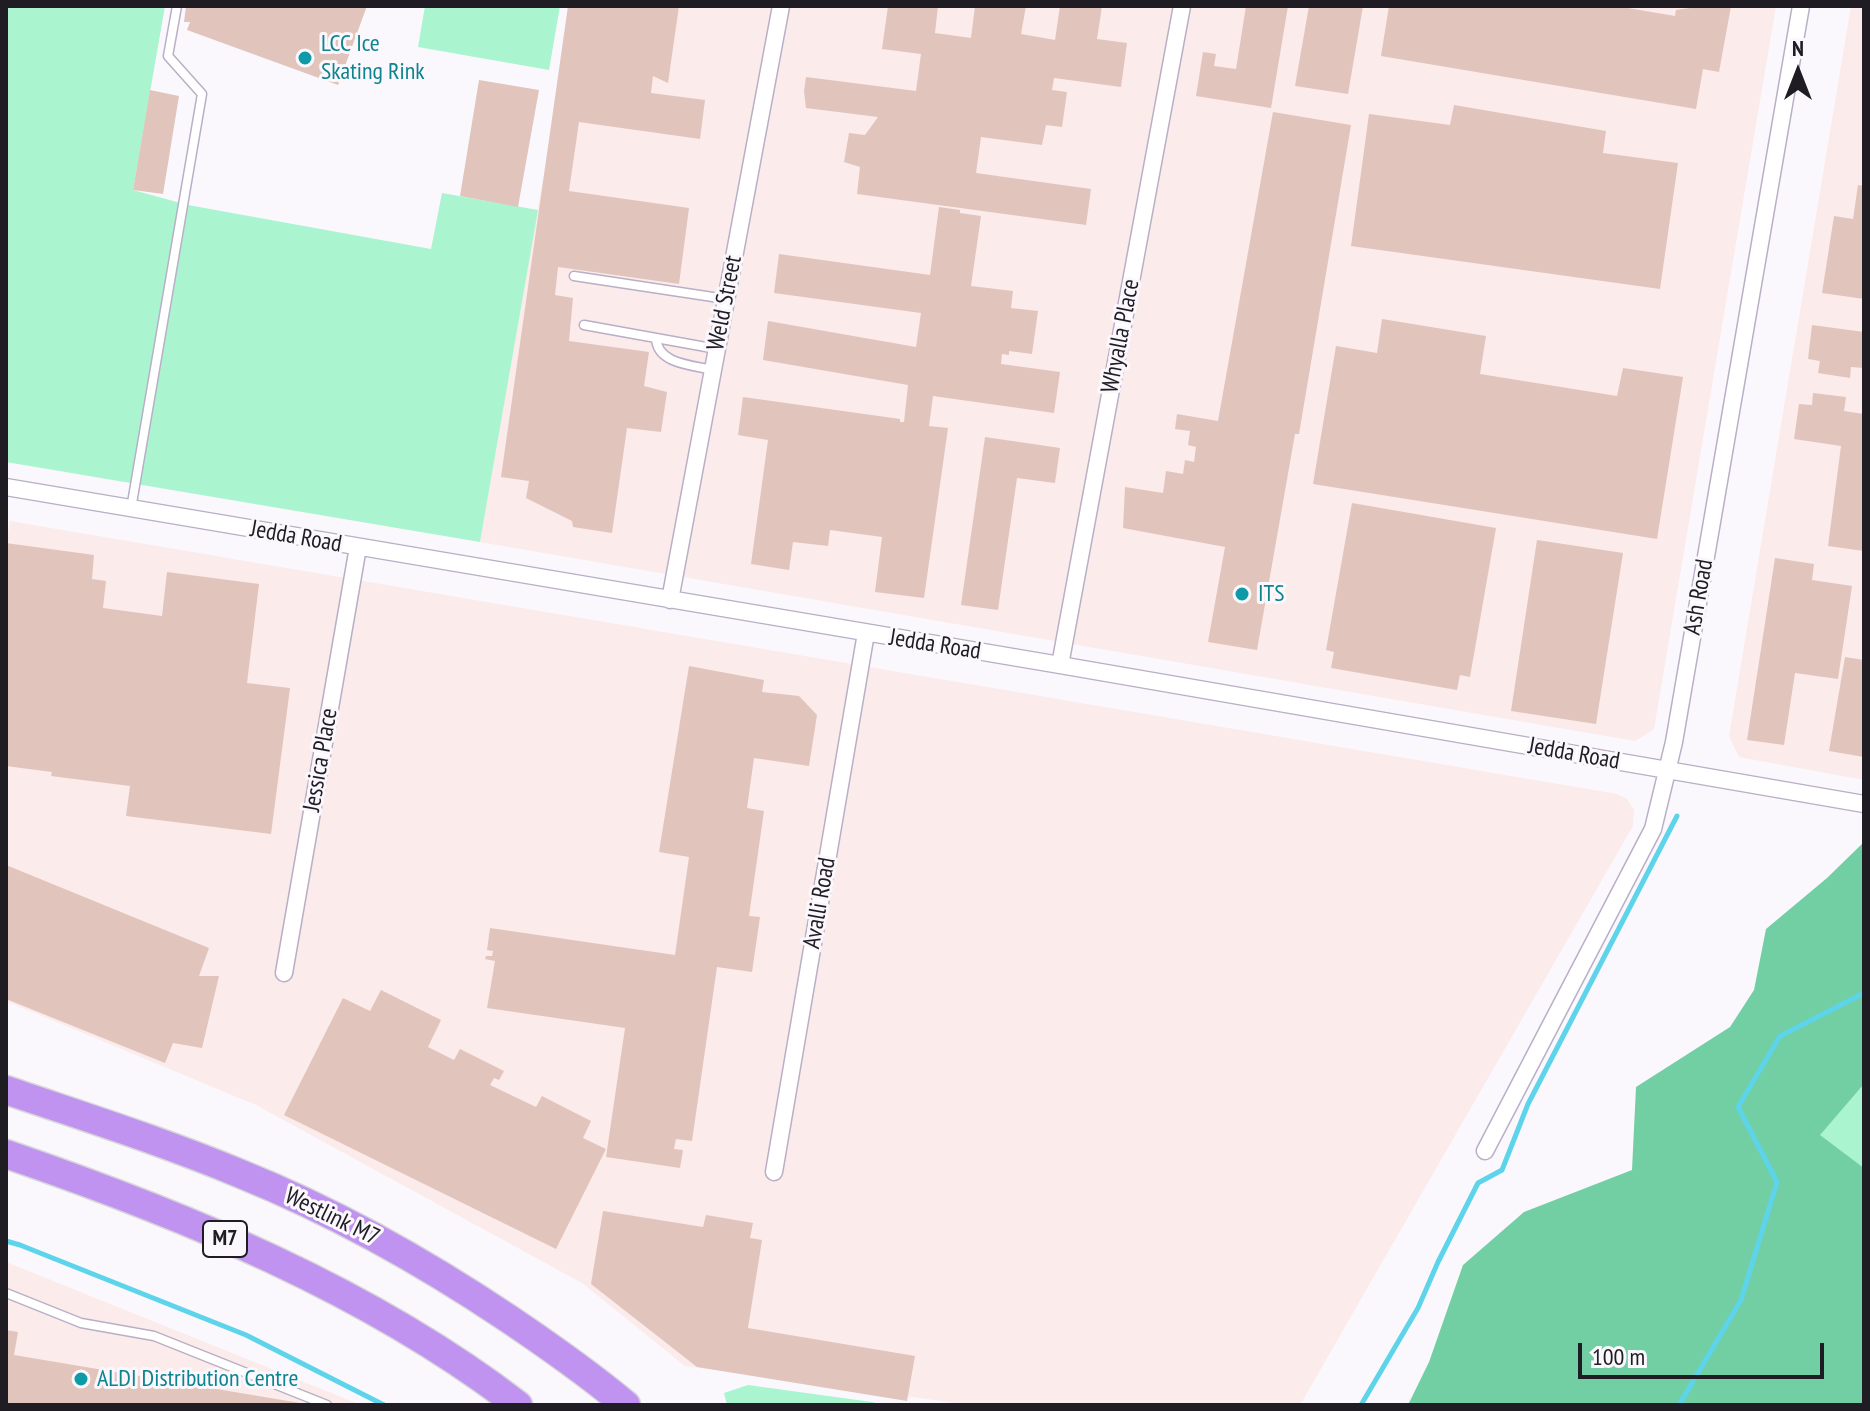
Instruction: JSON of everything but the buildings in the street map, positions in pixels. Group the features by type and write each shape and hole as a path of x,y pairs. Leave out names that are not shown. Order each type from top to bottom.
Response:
{"highway":[{"path":"6,1069 221,1152 318,1208"},
{"name":"Westlink M7","path":"6,1090 199,1157 318,1208 464,1289 551,1347 626,1405"},
{"name":"M7","path":"6,1154 172,1215 356,1300 433,1347 518,1405"},
{"path":"6,1167 136,1216 433,1347"}],"street":[{"name":"Weld Street","path":"670,600 781,6"},
{"name":"Whyalla Place","path":"1060,665 1182,6"},
{"name":"Ash Road","path":"1485,1151 1653,829 1668,770 1801,6"},
{"name":"Jedda Road","path":"6,487 1864,804"},
{"name":"Jessica Place","path":"284,973 358,547"},
{"name":"Avalli Road","path":"774,1172 866,633"}],"lane":[{"path":"131,509 202,94 168,56 177,6"},
{"path":"574,276 726,299"},
{"path":"584,325 717,349"},
{"path":"656,338 656,348 662,355 713,370"},
{"path":"6,1293 81,1323 154,1336 327,1405"}],"shaded area":[{"path":"573,6 1776,6 1654,729 1635,741 480,542"},
{"path":"1851,6 1864,6 1864,780 1739,757 1729,736"},
{"path":"10,521 1617,794 1627,799 1634,810 1633,826 1300,1405 971,1405 685,1366 582,1283 256,1105 6,1001 6,543"},
{"path":"6,1262 361,1405 6,1405"}],"green space":[{"path":"6,6 165,6 133,190 188,205 431,249 442,193 538,210 480,542 6,462"},
{"path":"425,6 560,6 549,70 418,47"},
{"path":"1864,842 1864,1084 1820,1135 1864,1168 1864,1405 1408,1405 1429,1362 1463,1265 1524,1212 1632,1170 1636,1087 1730,1027 1754,990 1766,929"},
{"path":"1864,1084 1864,1168 1819,1135"},
{"path":"748,1385 886,1405 727,1405 724,1393"}],"waterway":[{"path":"1361,1405 1418,1308 1478,1183 1502,1170 1528,1104 1677,816"},
{"path":"1679,1405 1741,1300 1777,1182 1738,1107 1780,1036 1864,993"},
{"path":"6,1241 246,1335 384,1405"}],"place":[{"name":"LCC Ice Skating Rink","path":"305,58"},
{"name":"ITS","path":"1242,594"},
{"name":"ALDI Distribution Centre","path":"81,1379"}]}
